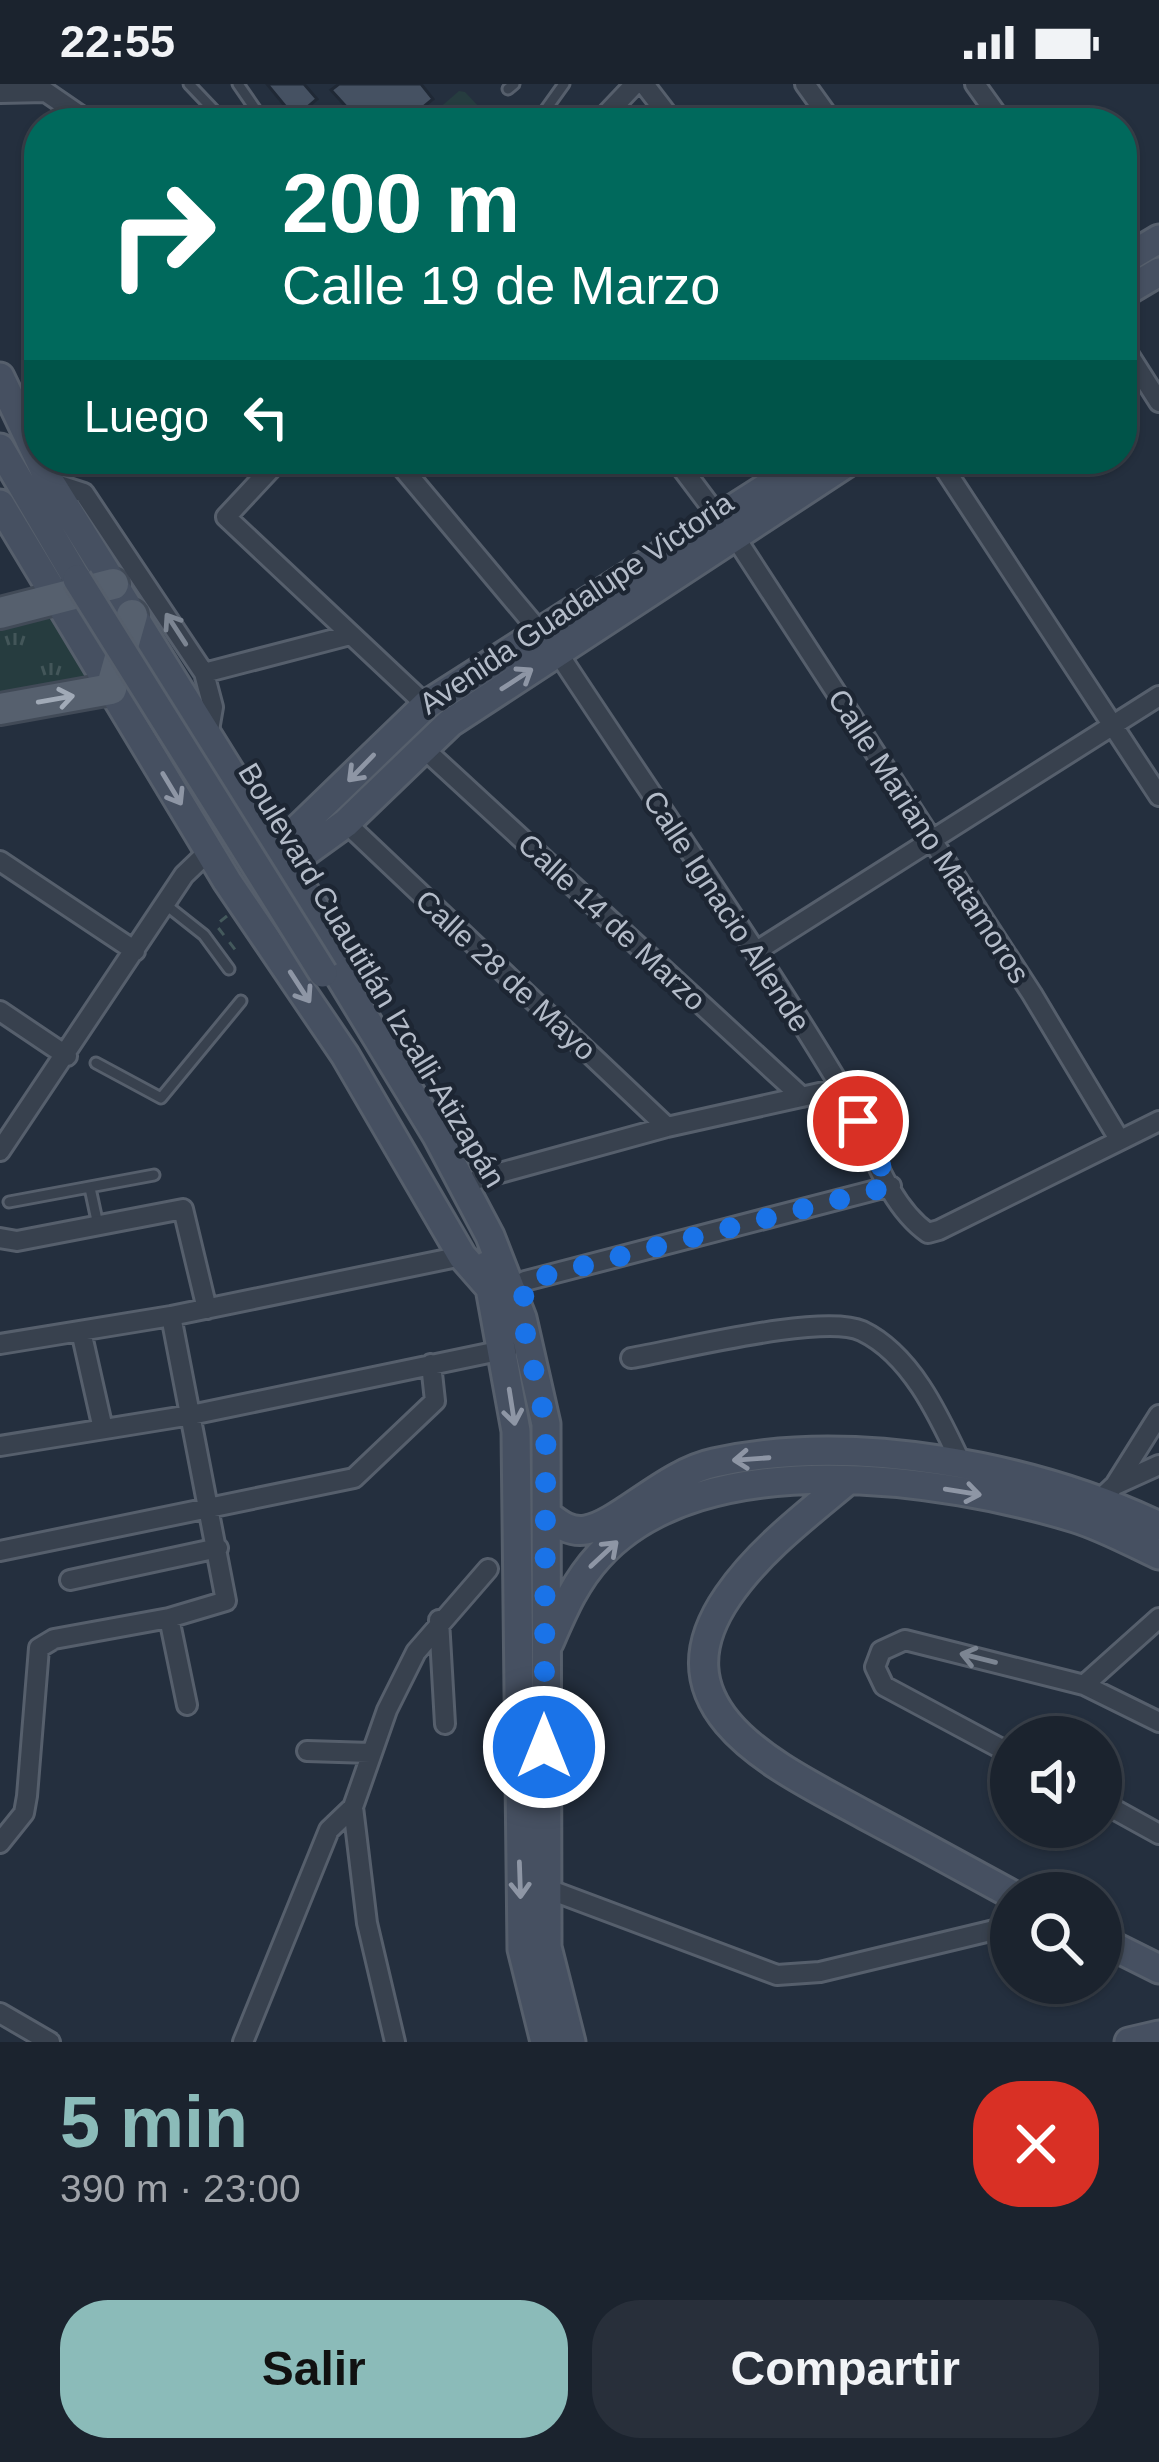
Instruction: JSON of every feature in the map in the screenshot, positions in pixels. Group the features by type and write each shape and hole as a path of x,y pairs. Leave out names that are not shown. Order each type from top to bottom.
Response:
{"main road":[{"path":"0,377 24,427"},
{"name":"Boulevard Cuautitlán Izcalli-Atizapán","path":"0,416 24,459"},
{"name":"Boulevard Cuautitlán Izcalli-Atizapán","path":"0,448 428,1142 518,1338 546,1424 547,1947 572,2042"},
{"name":"Boulevard Cuautitlán Izcalli-Atizapán","path":"33,474 88,573 437,1136 493,1291 518,1338 522,1949 545,2042"},
{"path":"46,474 478,1179 525,1281 518,1338"},
{"name":"Avenida Guadalupe Victoria","path":"728,528 793,474"},
{"name":"Avenida Guadalupe Victoria","path":"227,881 256,885 426,705 549,642 728,528 827,474"},
{"path":"0,503 227,881 477,1245"},
{"path":"0,613 113,584"},
{"path":"111,689 132,615"},
{"name":"Avenida Guadalupe Victoria","path":"283,857 346,823 422,746 549,642"},
{"path":"0,709 111,689"},
{"path":"545,1514 563,1527 591,1530 669,1479 719,1461 820,1454 962,1465 1109,1492 1159,1526"},
{"path":"847,1481 784,1534 727,1598 706,1661 715,1702 756,1755 990,1883"},
{"path":"544,1653 573,1588 602,1552 646,1521 713,1493 754,1484 904,1482 1075,1518 1159,1555"},
{"path":"1122,1950 1159,1969"},
{"path":"1129,2042 1159,2035"}],"street":[{"path":"614,108 639,84 661,108"},
{"path":"0,93 33,87 70,108"},
{"path":"1137,368 1159,402"},
{"path":"266,474 226,517 426,705"},
{"name":"Calle Ignacio Allende","path":"408,474 549,642 755,952 842,1088 891,1186 928,1233 1119,1138"},
{"name":"Calle Mariano Matamoros","path":"687,474 728,528 1119,1138"},
{"path":"948,474 1159,796"},
{"path":"50,482 84,493 204,673 213,707 208,736"},
{"path":"204,673 350,635"},
{"path":"755,952 1159,696"},
{"name":"Calle 14 de Marzo","path":"422,746 802,1097"},
{"name":"Calle 28 de Mayo","path":"346,823 667,1127"},
{"path":"0,1150 67,1056 184,874 209,851"},
{"path":"0,861 135,951"},
{"path":"0,1011 67,1056"},
{"path":"478,1179 667,1127 842,1088"},
{"path":"1119,1138 1159,1121"},
{"path":"525,1281 891,1186"},
{"path":"0,1238 17,1241 183,1210 207,1309"},
{"path":"0,1344 207,1309 477,1245"},
{"path":"0,1843 24,1813 39,1648 54,1639 170,1618 226,1600 171,1316"},
{"path":"631,1358 810,1327 858,1329 897,1359 921,1388 962,1465"},
{"path":"81,1331 103,1429"},
{"path":"0,1446 191,1415 431,1364 518,1338"},
{"path":"0,1551 211,1511 362,1474 435,1401 431,1364"},
{"path":"1109,1492 1159,1414"},
{"path":"1075,1518 1109,1492 1159,1465"},
{"path":"70,1580 218,1548"},
{"path":"394,2042 367,1923 352,1807 400,1682 439,1619 488,1569"},
{"path":"170,1618 187,1705"},
{"path":"1084,1685 1159,1618"},
{"path":"439,1619 445,1724"},
{"path":"990,1743 884,1686 875,1666 881,1651 905,1640 1084,1685 1159,1722"},
{"path":"307,1751 370,1753"},
{"path":"243,2042 328,1830 352,1807"},
{"path":"1122,1814 1159,1834"},
{"path":"545,1888 777,1975 820,1972 990,1931"},
{"path":"0,2013 50,2042"}],"lane":[{"path":"189,84 212,108"},
{"path":"166,905 204,935 229,969"},
{"path":"96,1063 161,1098 241,1001"},
{"path":"9,1202 154,1175"},
{"path":"90,1188 98,1225"}],"path":[{"path":"216,925 237,952"}],"green space":[{"path":"459,91 480,108 439,108"},
{"path":"47,607 90,677 84,685 0,705 0,621"}],"building":[{"path":"267,84 304,84 317,99 307,108 287,108"},
{"path":"339,84 421,84 433,99 422,108 347,108 331,90"}],"route":[{"path":"544,1747 546,1424 522,1318 525,1281 891,1186 858,1121"}]}
